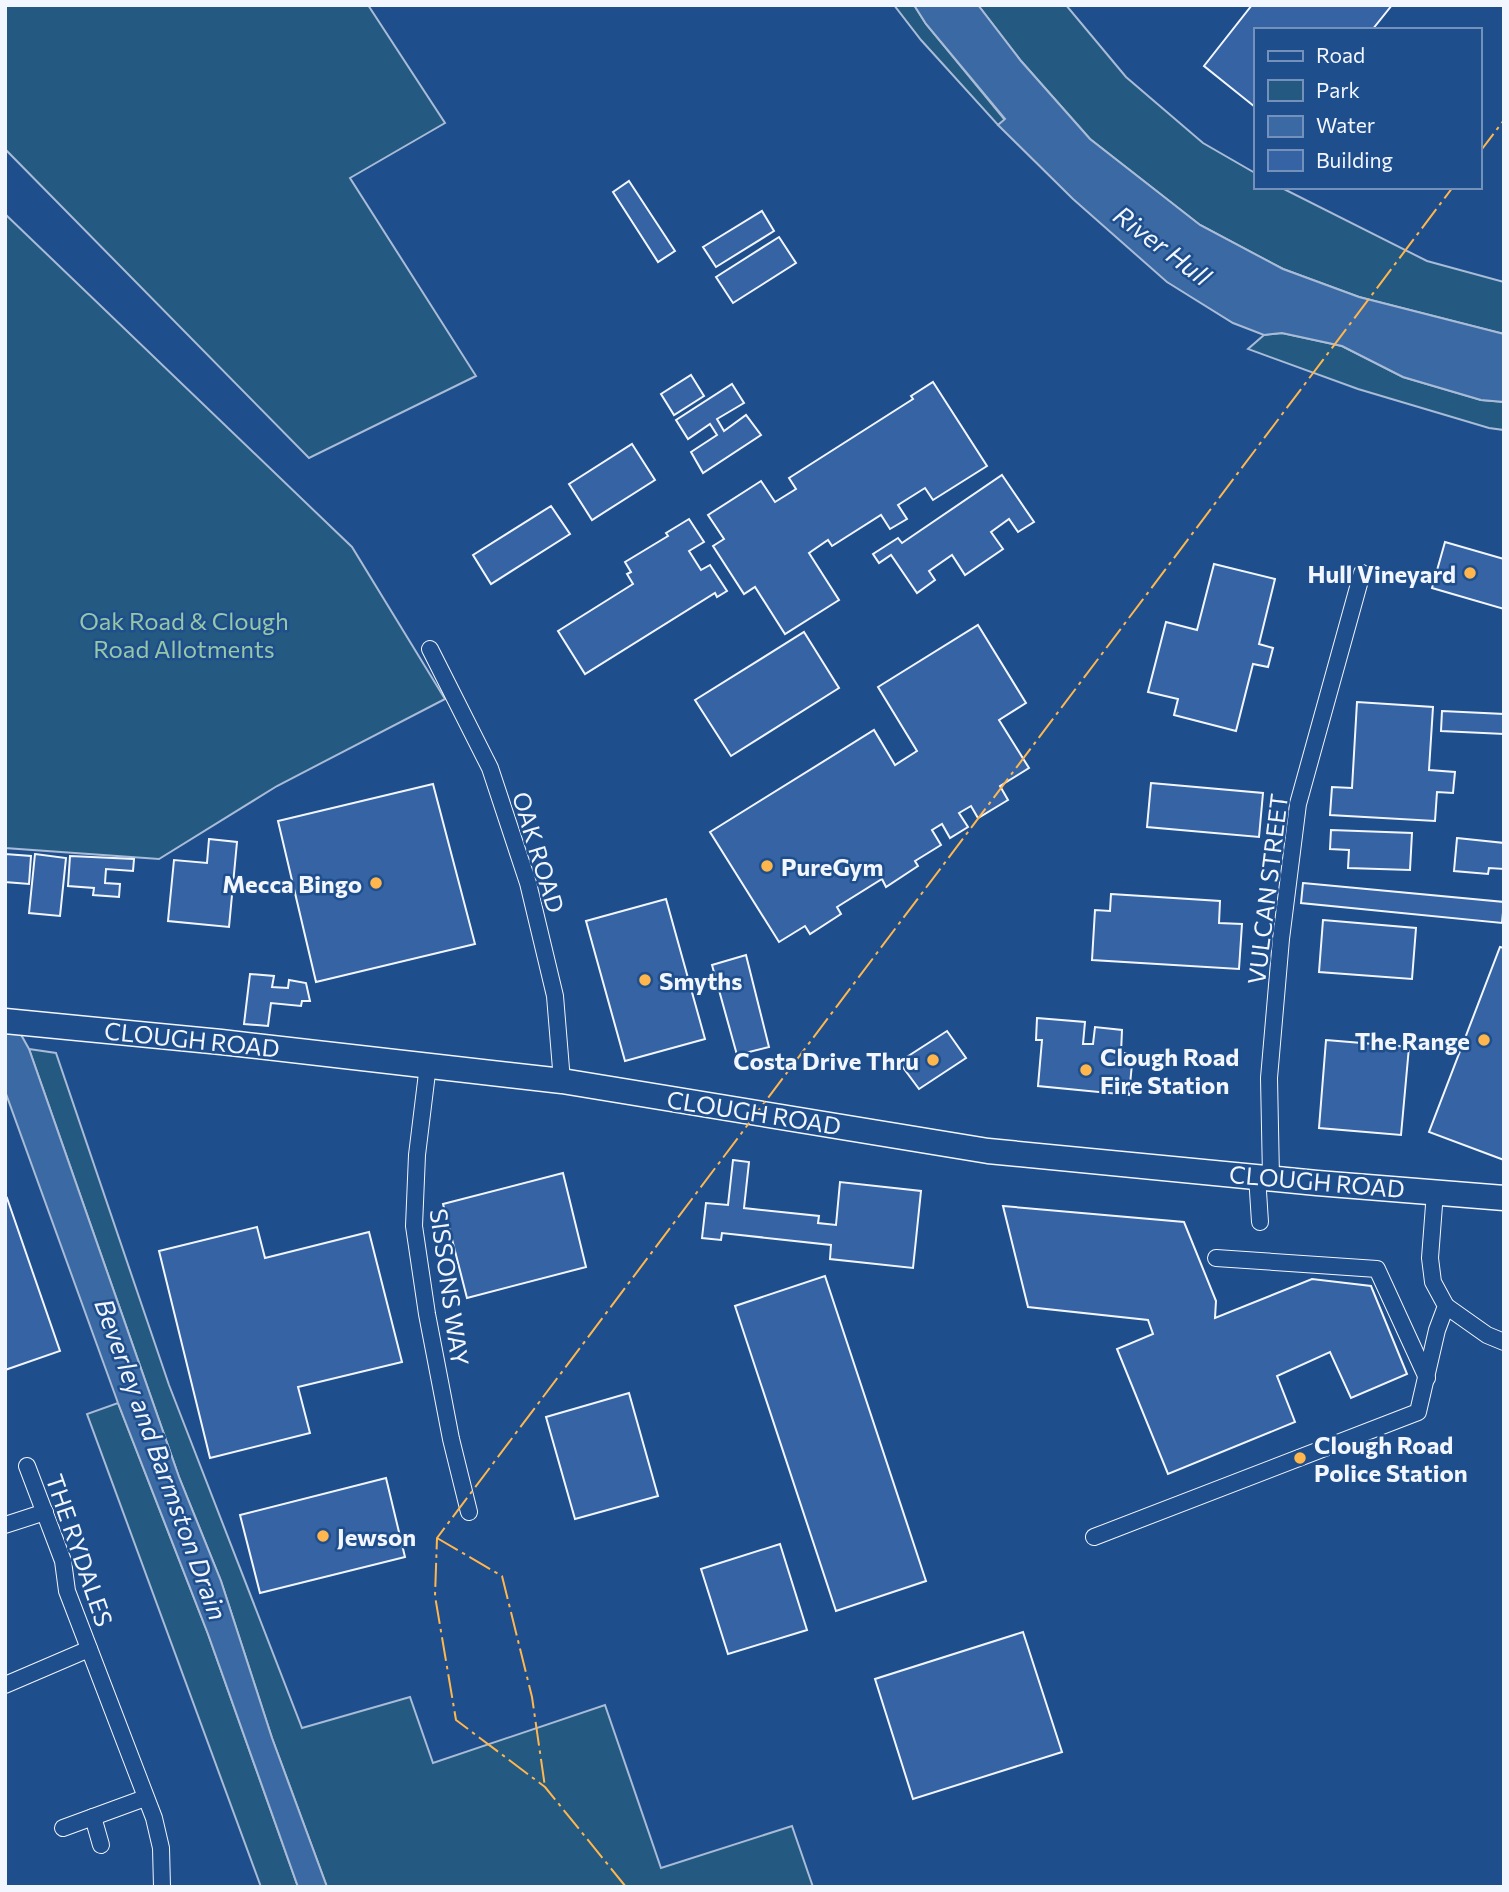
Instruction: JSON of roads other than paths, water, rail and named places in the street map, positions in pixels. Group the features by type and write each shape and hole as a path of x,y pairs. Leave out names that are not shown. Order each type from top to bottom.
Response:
{"main road":[{"name":"CLOUGH ROAD","path":"15,1021 562,1081 988,1151 1504,1198"}],"street":[{"name":"VULCAN STREET","path":"1260,1222 1281,939 1298,804 1362,573"},
{"name":"OAK ROAD","path":"430,649 490,768 528,883 555,996 562,1081"},
{"name":"SISSONS WAY","path":"428,1066 417,1155 414,1226 427,1314 451,1439 469,1512"},
{"path":"1435,1192 1430,1258 1433,1282 1446,1306 1487,1335 1504,1342"},
{"path":"1216,1258 1377,1269 1427,1378"},
{"path":"1094,1537 1418,1412 1437,1330 1446,1306"},
{"name":"THE RYDALES","path":"27,1466 63,1561 67,1591 154,1818 161,1849 162,1887"},
{"path":"5,1525 45,1512"},
{"name":"THE RYDALES","path":"5,1685 89,1649"},
{"path":"63,1828 145,1798"},
{"path":"93,1817 101,1845"}],"water":[{"name":"River Hull","path":"914,5 978,5 1021,61 1090,139 1200,225 1283,269 1359,297 1504,334 1504,402 1481,400 1403,377 1342,346 1282,333 1264,335 1233,323 1167,282 1073,199 998,125 1005,119 926,24"},
{"name":"Beverley and Barmston Drain","path":"5,1006 29,1049 179,1477 221,1581 272,1738 327,1887 298,1887 208,1634 118,1403 5,1091"}],"place":[{"name":"Hull Vineyard","path":"1470,573"},
{"name":"PureGym","path":"767,866"},
{"name":"Mecca Bingo","path":"376,883"},
{"name":"Smyths","path":"645,980"},
{"name":"The Range","path":"1484,1040"},
{"name":"Costa Drive Thru","path":"933,1060"},
{"name":"Clough Road Fire Station","path":"1086,1070"},
{"name":"Clough Road Police Station","path":"1300,1458"},
{"name":"Jewson","path":"323,1536"}],"park label":[{"name":"Oak Road & Clough Road Allotments","path":"184,634"}]}
